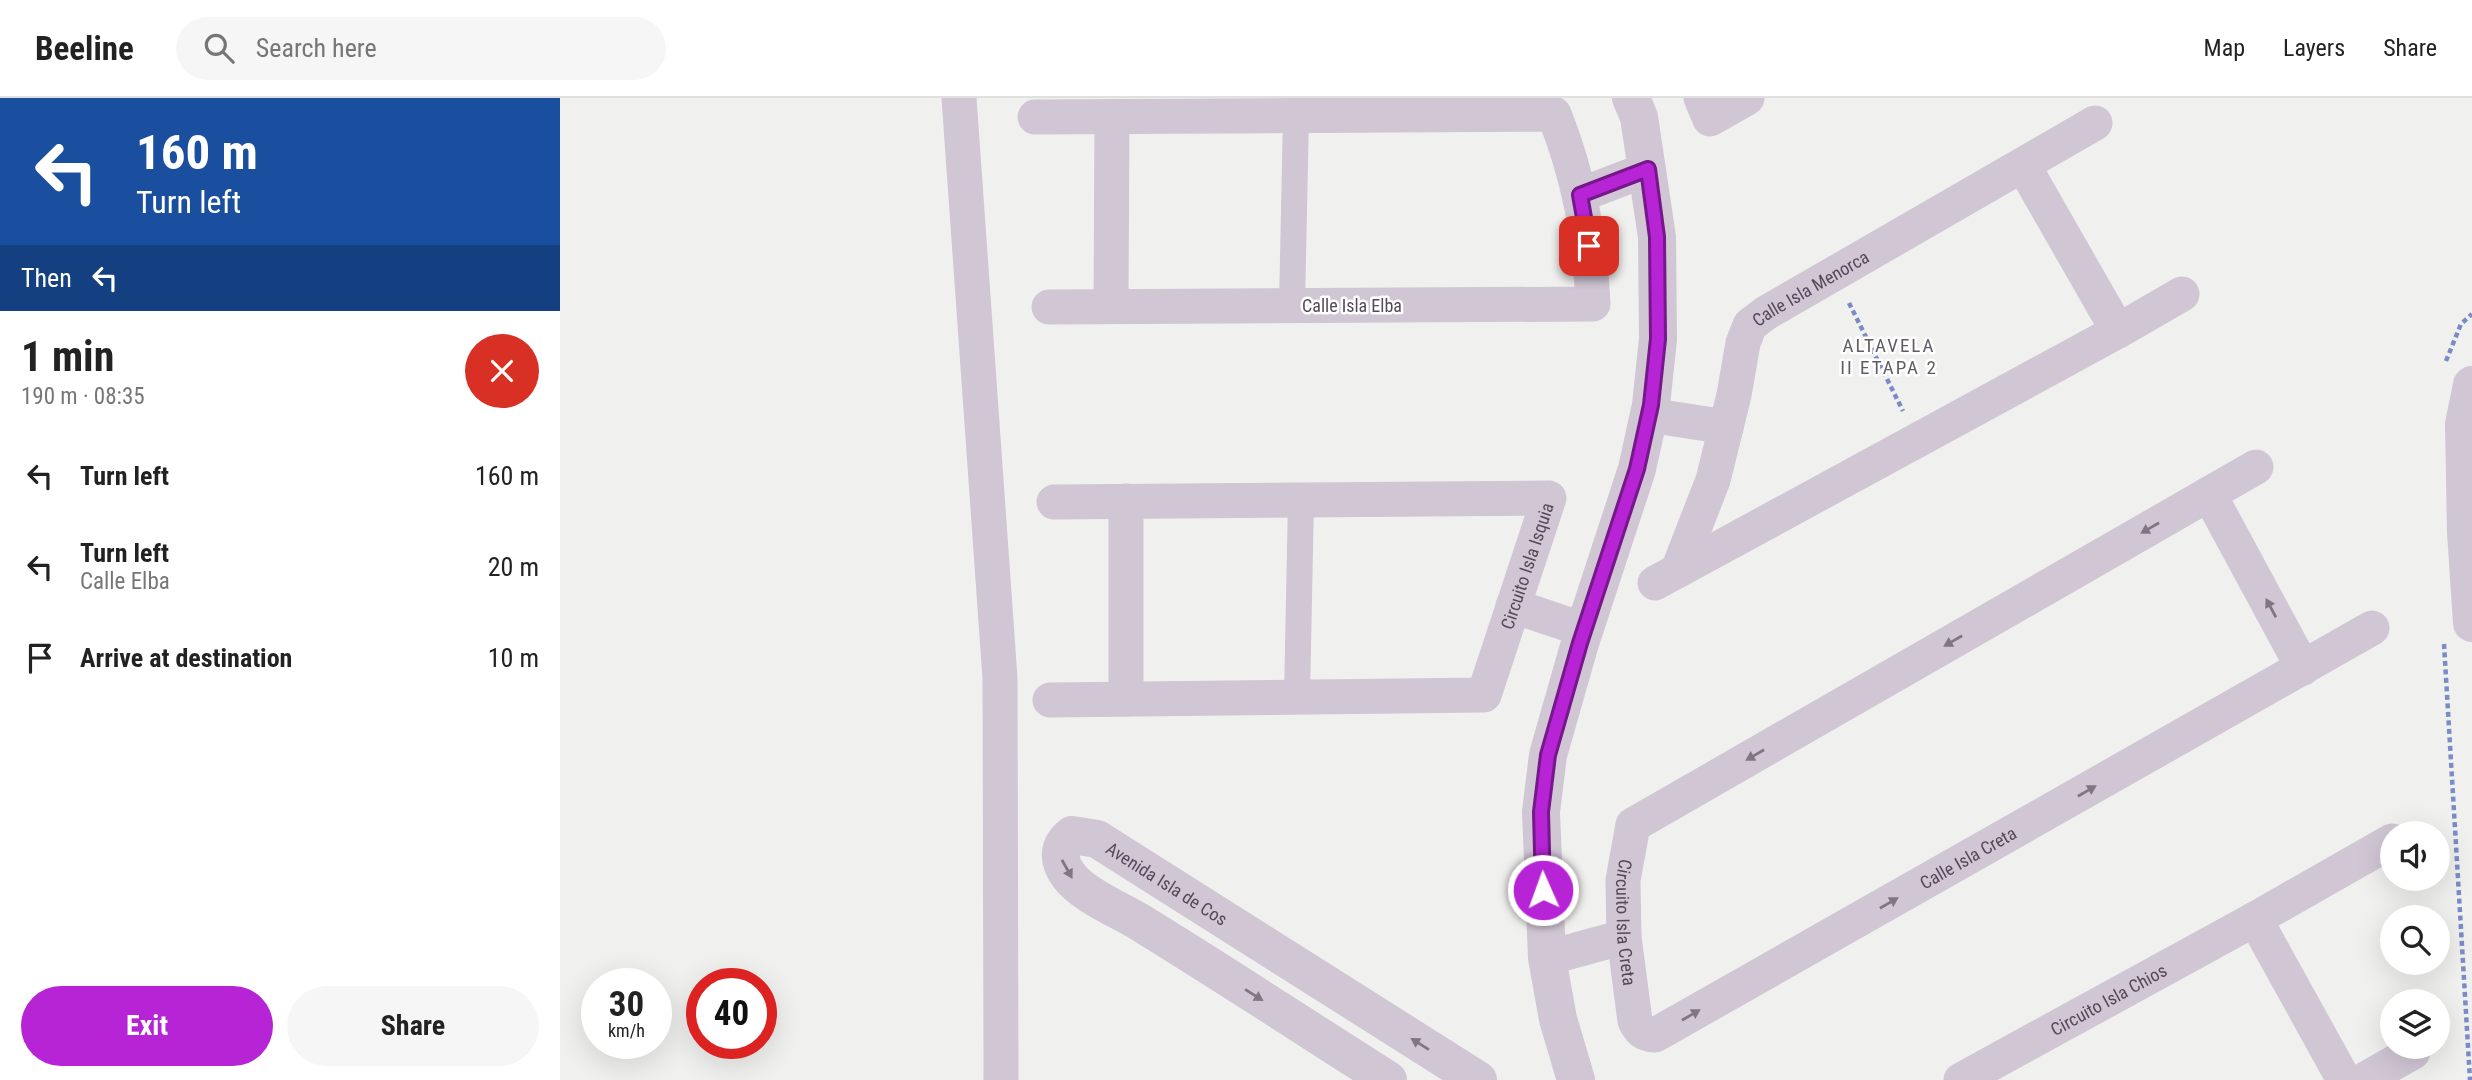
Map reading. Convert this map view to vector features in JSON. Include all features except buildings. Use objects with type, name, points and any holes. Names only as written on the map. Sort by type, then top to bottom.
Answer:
[{"type":"street","points":[[959,98],[987,678],[1001,1080]]},
{"type":"street","points":[[1576,1080],[1558,1019],[1547,958],[1541,812],[1548,755],[1637,469],[1649,415],[1658,339],[1657,237],[1639,117],[1631,98]]},
{"type":"street","points":[[1701,98],[1710,119],[1747,98]]},
{"type":"street","points":[[1035,117],[1554,114],[1570,155],[1580,195],[1648,169]]},
{"type":"street","points":[[1292,306],[1296,116]]},
{"type":"street","points":[[1111,306],[1112,117]]},
{"type":"street","name":"Calle Isla Menorca","points":[[2095,122],[1750,324],[1743,343],[1713,480],[1667,576],[2182,294]]},
{"type":"street","points":[[2023,165],[2118,331]]},
{"type":"street","name":"Calle Isla Elba","points":[[1049,307],[1593,304],[1586,219],[1580,195]]},
{"type":"street","points":[[2458,630],[2466,532],[2464,424],[2459,374]]},
{"type":"street","points":[[1649,415],[1726,428]]},
{"type":"street","points":[[2256,467],[2209,494],[2303,668]]},
{"type":"street","name":"Circuito Isla Creta","points":[[1635,1021],[1624,937],[1623,880],[1633,825],[2209,494]]},
{"type":"street","name":"Circuito Isla Isquia","points":[[1050,700],[1484,695],[1549,498],[1054,502]]},
{"type":"street","points":[[1297,697],[1301,500]]},
{"type":"street","points":[[1126,501],[1126,699]]},
{"type":"street","points":[[1513,606],[1585,630]]},
{"type":"street","name":"Calle Isla Creta","points":[[1635,1021],[1641,1031],[1655,1035],[2372,628]]},
{"type":"street","name":"Avenida Isla de Cos","points":[[1388,1080],[1078,886],[1069,876],[1060,856],[1064,842],[1072,835],[1097,839],[1478,1080]]},
{"type":"street","name":"Circuito Isla Chios","points":[[1961,1080],[2380,848]]},
{"type":"street","points":[[2255,919],[2344,1080]]},
{"type":"street","points":[[1547,958],[1624,937]]},
{"type":"street","points":[[2364,1080],[2401,1059]]},
{"type":"path","points":[[1834,273],[1918,440]]},
{"type":"path","points":[[2459,374],[2461,324],[2472,314]]},
{"type":"path","points":[[2458,630],[2470,1080]]},
{"type":"district","name":"ALTAVELA II ETAPA 2","points":[[1889,356]]},
{"type":"route","points":[[1543,890],[1541,812],[1548,755],[1580,643],[1618,535],[1637,469],[1651,405],[1658,339],[1657,237],[1648,169],[1580,195],[1589,246]]}]
